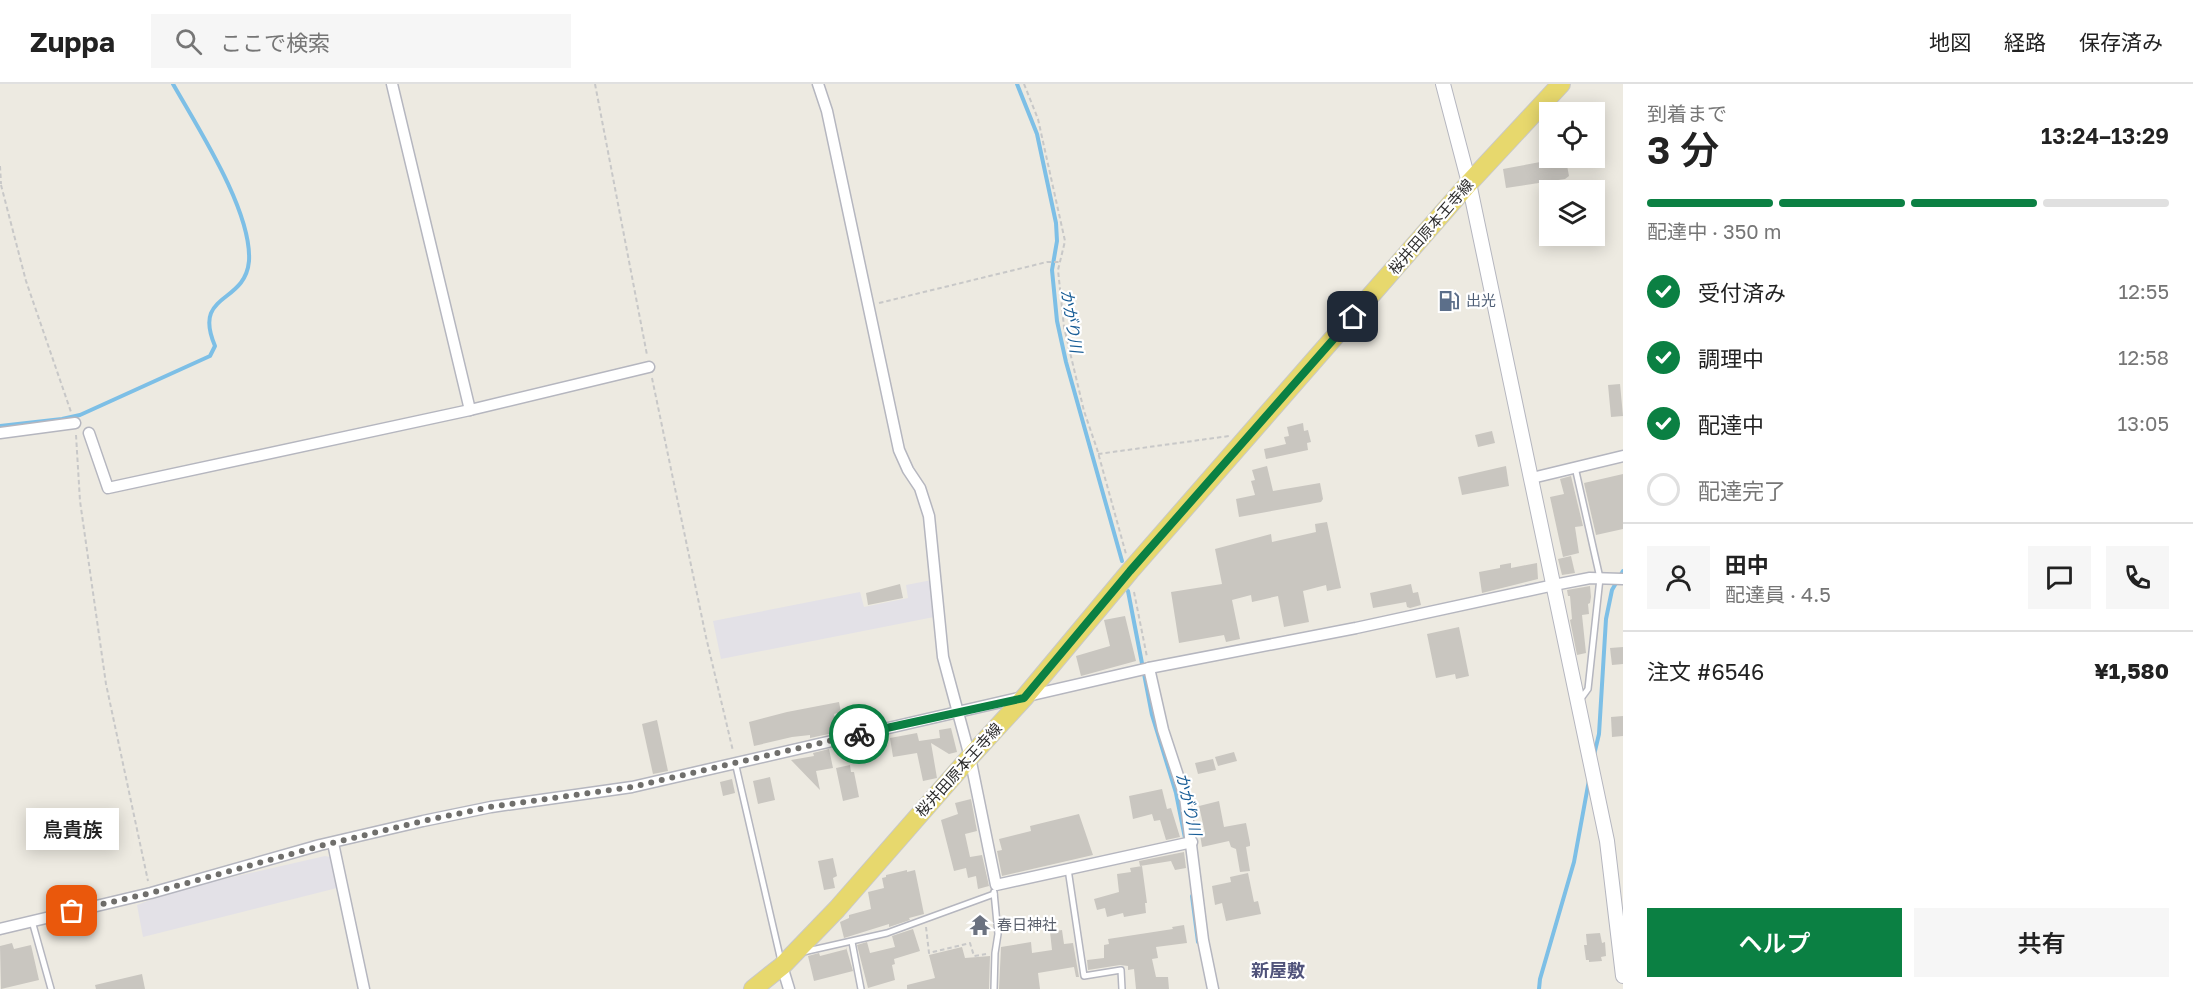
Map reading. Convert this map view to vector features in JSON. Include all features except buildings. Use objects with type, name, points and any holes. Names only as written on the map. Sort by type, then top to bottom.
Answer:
[{"type":"main road","name":"桜井田原本王寺線","points":[[753,989],[788,960],[837,909],[969,757],[1024,698],[1130,571],[1469,183],[1561,84]]},
{"type":"street","points":[[392,84],[470,410]]},
{"type":"street","points":[[818,84],[827,111],[899,450],[908,471],[921,488],[929,516],[943,657],[969,757],[995,889],[1068,869],[1192,842]]},
{"type":"street","points":[[1443,84],[1469,183],[1607,841],[1623,976]]},
{"type":"street","points":[[89,433],[108,488],[470,410],[650,367]]},
{"type":"street","points":[[0,433],[75,423]]},
{"type":"street","points":[[1532,478],[1623,456]]},
{"type":"street","points":[[0,929],[151,893],[333,843],[490,807],[632,787],[1149,668],[1356,628],[1590,578],[1623,579]]},
{"type":"street","points":[[1149,668],[1163,730],[1185,797],[1203,940],[1213,989]]},
{"type":"street","points":[[333,843],[364,989]]},
{"type":"street","points":[[788,960],[789,989]]},
{"type":"lane","points":[[1575,467],[1600,578],[1588,689],[1578,702]]},
{"type":"lane","points":[[735,762],[788,960],[925,920],[995,889],[998,934],[994,989]]},
{"type":"lane","points":[[1068,869],[1084,976],[1121,970],[1122,989]]},
{"type":"lane","points":[[32,921],[51,989]]},
{"type":"lane","points":[[852,942],[861,989]]},
{"type":"path","points":[[595,84],[650,367],[735,762]]},
{"type":"path","points":[[1024,84],[1038,118],[1065,241],[1058,270],[1064,327],[1084,411],[1128,558],[1149,668]]},
{"type":"path","points":[[0,166],[1,186],[26,281],[71,411]]},
{"type":"path","points":[[870,310],[876,304],[950,284],[1047,262],[1060,262]]},
{"type":"path","points":[[75,423],[80,501],[106,684],[151,893]]},
{"type":"path","points":[[1098,454],[1105,455],[1252,432]]},
{"type":"path","points":[[925,920],[929,953],[970,943],[974,956],[995,953]]},
{"type":"shaded area","points":[[932,580],[939,616],[721,659],[713,621],[860,592],[864,607],[908,598],[906,585]]},
{"type":"shaded area","points":[[325,856],[330,857],[337,888],[143,937],[137,905],[176,890]]},
{"type":"waterway","points":[[0,426],[80,415],[210,356],[215,346],[210,329],[210,316],[215,307],[239,285],[245,275],[249,261],[248,241],[242,218],[222,170],[173,84]]},
{"type":"waterway","name":"かがり川","points":[[1017,84],[1037,134],[1056,223],[1057,241],[1052,270],[1057,321],[1066,362],[1122,561]]},
{"type":"waterway","points":[[1594,755],[1599,734],[1606,619],[1612,590],[1623,571]]},
{"type":"waterway","name":"かがり川","points":[[1128,591],[1152,715],[1176,793],[1185,838]]},
{"type":"waterway","points":[[1539,989],[1574,862],[1589,780]]},
{"type":"waterway","name":"かがり川","points":[[1192,896],[1198,942]]},
{"type":"way so far","points":[[72,911],[151,893],[320,846],[423,821],[490,807],[632,787],[859,734]]},
{"type":"place","name":"出光","points":[[1449,301]]},
{"type":"place","name":"鳥貴族","points":[[72,911]]},
{"type":"place","name":"春日神社","points":[[980,925]]},
{"type":"district","name":"新屋敷","points":[[1278,971]]},
{"type":"route","points":[[859,734],[1024,698],[1130,571],[1353,317]]}]
